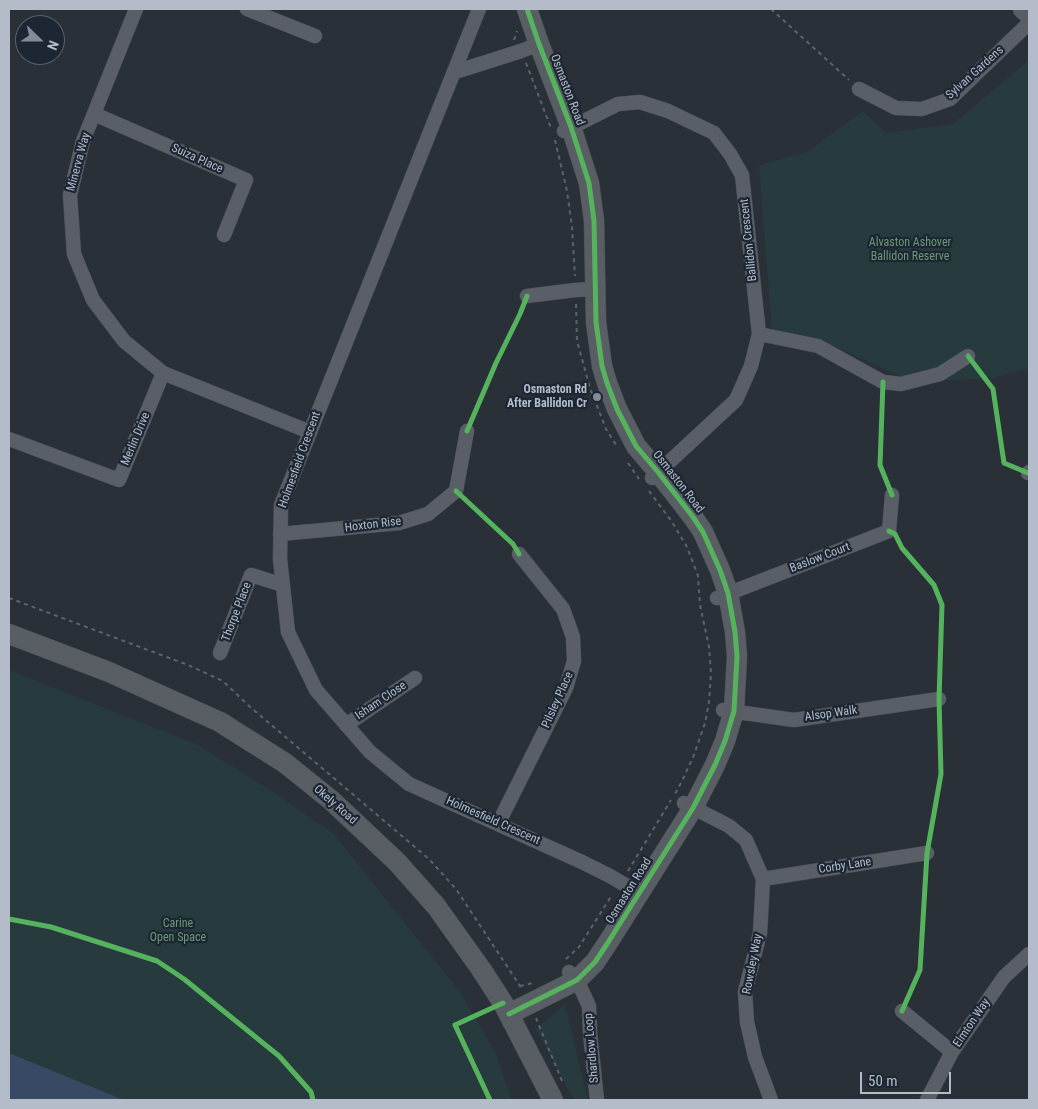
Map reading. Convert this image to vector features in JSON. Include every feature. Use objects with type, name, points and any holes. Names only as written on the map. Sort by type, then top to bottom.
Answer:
[{"type":"street","name":"Minerva Way","points":[[136,9],[83,141],[70,195],[74,254],[93,300],[124,341],[164,372],[310,432]]},
{"type":"street","points":[[247,9],[315,36]]},
{"type":"street","name":"Holmesfield Crescent","points":[[479,9],[281,505],[280,559],[288,632],[316,690],[370,752],[409,784],[603,872],[627,887]]},
{"type":"street","name":"Osmaston Road","points":[[506,1008],[569,972],[582,961],[594,945],[627,887],[689,805],[720,723],[728,710],[723,596],[708,569],[691,531],[649,480],[616,428],[601,395],[591,359],[583,289],[583,202],[567,129],[525,45],[516,9]]},
{"type":"street","name":"Osmaston Road","points":[[525,45],[527,9]]},
{"type":"street","points":[[1023,9],[1029,14]]},
{"type":"street","name":"Sylvan Gardens","points":[[859,89],[896,108],[922,109],[950,99],[1029,23]]},
{"type":"street","points":[[455,72],[521,51],[525,45]]},
{"type":"street","name":"Ballidon Crescent","points":[[567,129],[618,104],[640,102],[668,111],[714,133],[730,154],[742,175],[759,334],[751,366],[736,400],[649,480]]},
{"type":"street","name":"Suiza Place","points":[[94,114],[246,180],[224,235]]},
{"type":"street","points":[[526,296],[583,289]]},
{"type":"street","points":[[759,334],[818,346],[883,382],[901,384],[940,374],[968,356]]},
{"type":"street","name":"Merlin Drive","points":[[9,439],[119,480],[164,372]]},
{"type":"street","name":"Hoxton Rise","points":[[280,534],[399,523],[428,514],[456,491],[467,431]]},
{"type":"street","name":"Baslow Court","points":[[723,596],[888,531],[892,495]]},
{"type":"street","name":"Pilsley Place","points":[[498,824],[566,688],[574,661],[573,637],[563,609],[519,554]]},
{"type":"street","name":"Thorpe Place","points":[[220,653],[252,574],[283,585]]},
{"type":"street","name":"Okely Road","points":[[9,634],[109,672],[220,722],[285,763],[331,800],[397,862],[436,906],[506,1008],[553,1100]]},
{"type":"street","name":"Isham Close","points":[[346,725],[415,678]]},
{"type":"street","name":"Alsop Walk","points":[[728,710],[794,720],[939,699]]},
{"type":"street","name":"Rowsley Way","points":[[689,805],[729,826],[746,840],[763,879],[760,933],[745,992],[747,1022],[755,1057],[770,1100]]},
{"type":"street","name":"Corby Lane","points":[[763,879],[927,853]]},
{"type":"street","name":"Elmton Way","points":[[927,1100],[952,1052],[1004,977],[1029,954]]},
{"type":"street","name":"Shardlow Loop","points":[[569,972],[589,1006],[597,1100]]},
{"type":"street","points":[[902,1011],[952,1052]]},
{"type":"path","points":[[772,9],[859,89]]},
{"type":"path","points":[[525,45],[553,134],[567,191],[583,289],[577,341],[590,388],[606,429],[618,449]]},
{"type":"path","points":[[569,972],[579,947],[627,887],[682,781],[694,755],[709,702],[711,673],[709,647],[700,605],[698,576],[687,547],[649,480],[628,462]]},
{"type":"path","points":[[520,986],[533,983]]},
{"type":"green space","name":"Alvaston Ashover Ballidon Reserve","points":[[1029,60],[1029,368],[993,378],[912,382],[838,348],[772,329],[759,165],[807,152],[863,111],[886,133],[953,124]]},
{"type":"green space","name":"Carine Open Space","points":[[9,670],[198,745],[272,791],[334,834],[460,992],[496,1053],[511,1100],[9,1100]]},
{"type":"green space","points":[[565,1004],[588,1100],[574,1100],[536,1029]]},
{"type":"water","points":[[9,1053],[119,1098],[126,1100],[9,1100]]},
{"type":"cycle path","points":[[509,1014],[577,980],[595,962],[607,944],[693,808],[715,765],[734,711],[737,656],[728,593],[703,532],[636,446],[617,409],[607,383],[602,366],[596,322],[594,221],[589,183],[571,127],[527,9]]},
{"type":"cycle path","points":[[467,431],[527,296]]},
{"type":"cycle path","points":[[968,356],[993,389],[1004,463],[1028,473]]},
{"type":"cycle path","points":[[883,382],[880,465],[892,495]]},
{"type":"cycle path","points":[[456,491],[513,544],[519,554]]},
{"type":"cycle path","points":[[889,531],[895,534],[902,548],[934,585],[942,605],[939,699],[941,774],[927,853],[920,970],[902,1011]]},
{"type":"cycle path","points":[[9,919],[51,927],[157,961],[184,979],[279,1056],[311,1092],[313,1100]]},
{"type":"cycle path","points":[[490,1100],[455,1025],[503,1003]]},
{"type":"place","name":"Osmaston Rd After Ballidon Cr","points":[[597,397]]}]
